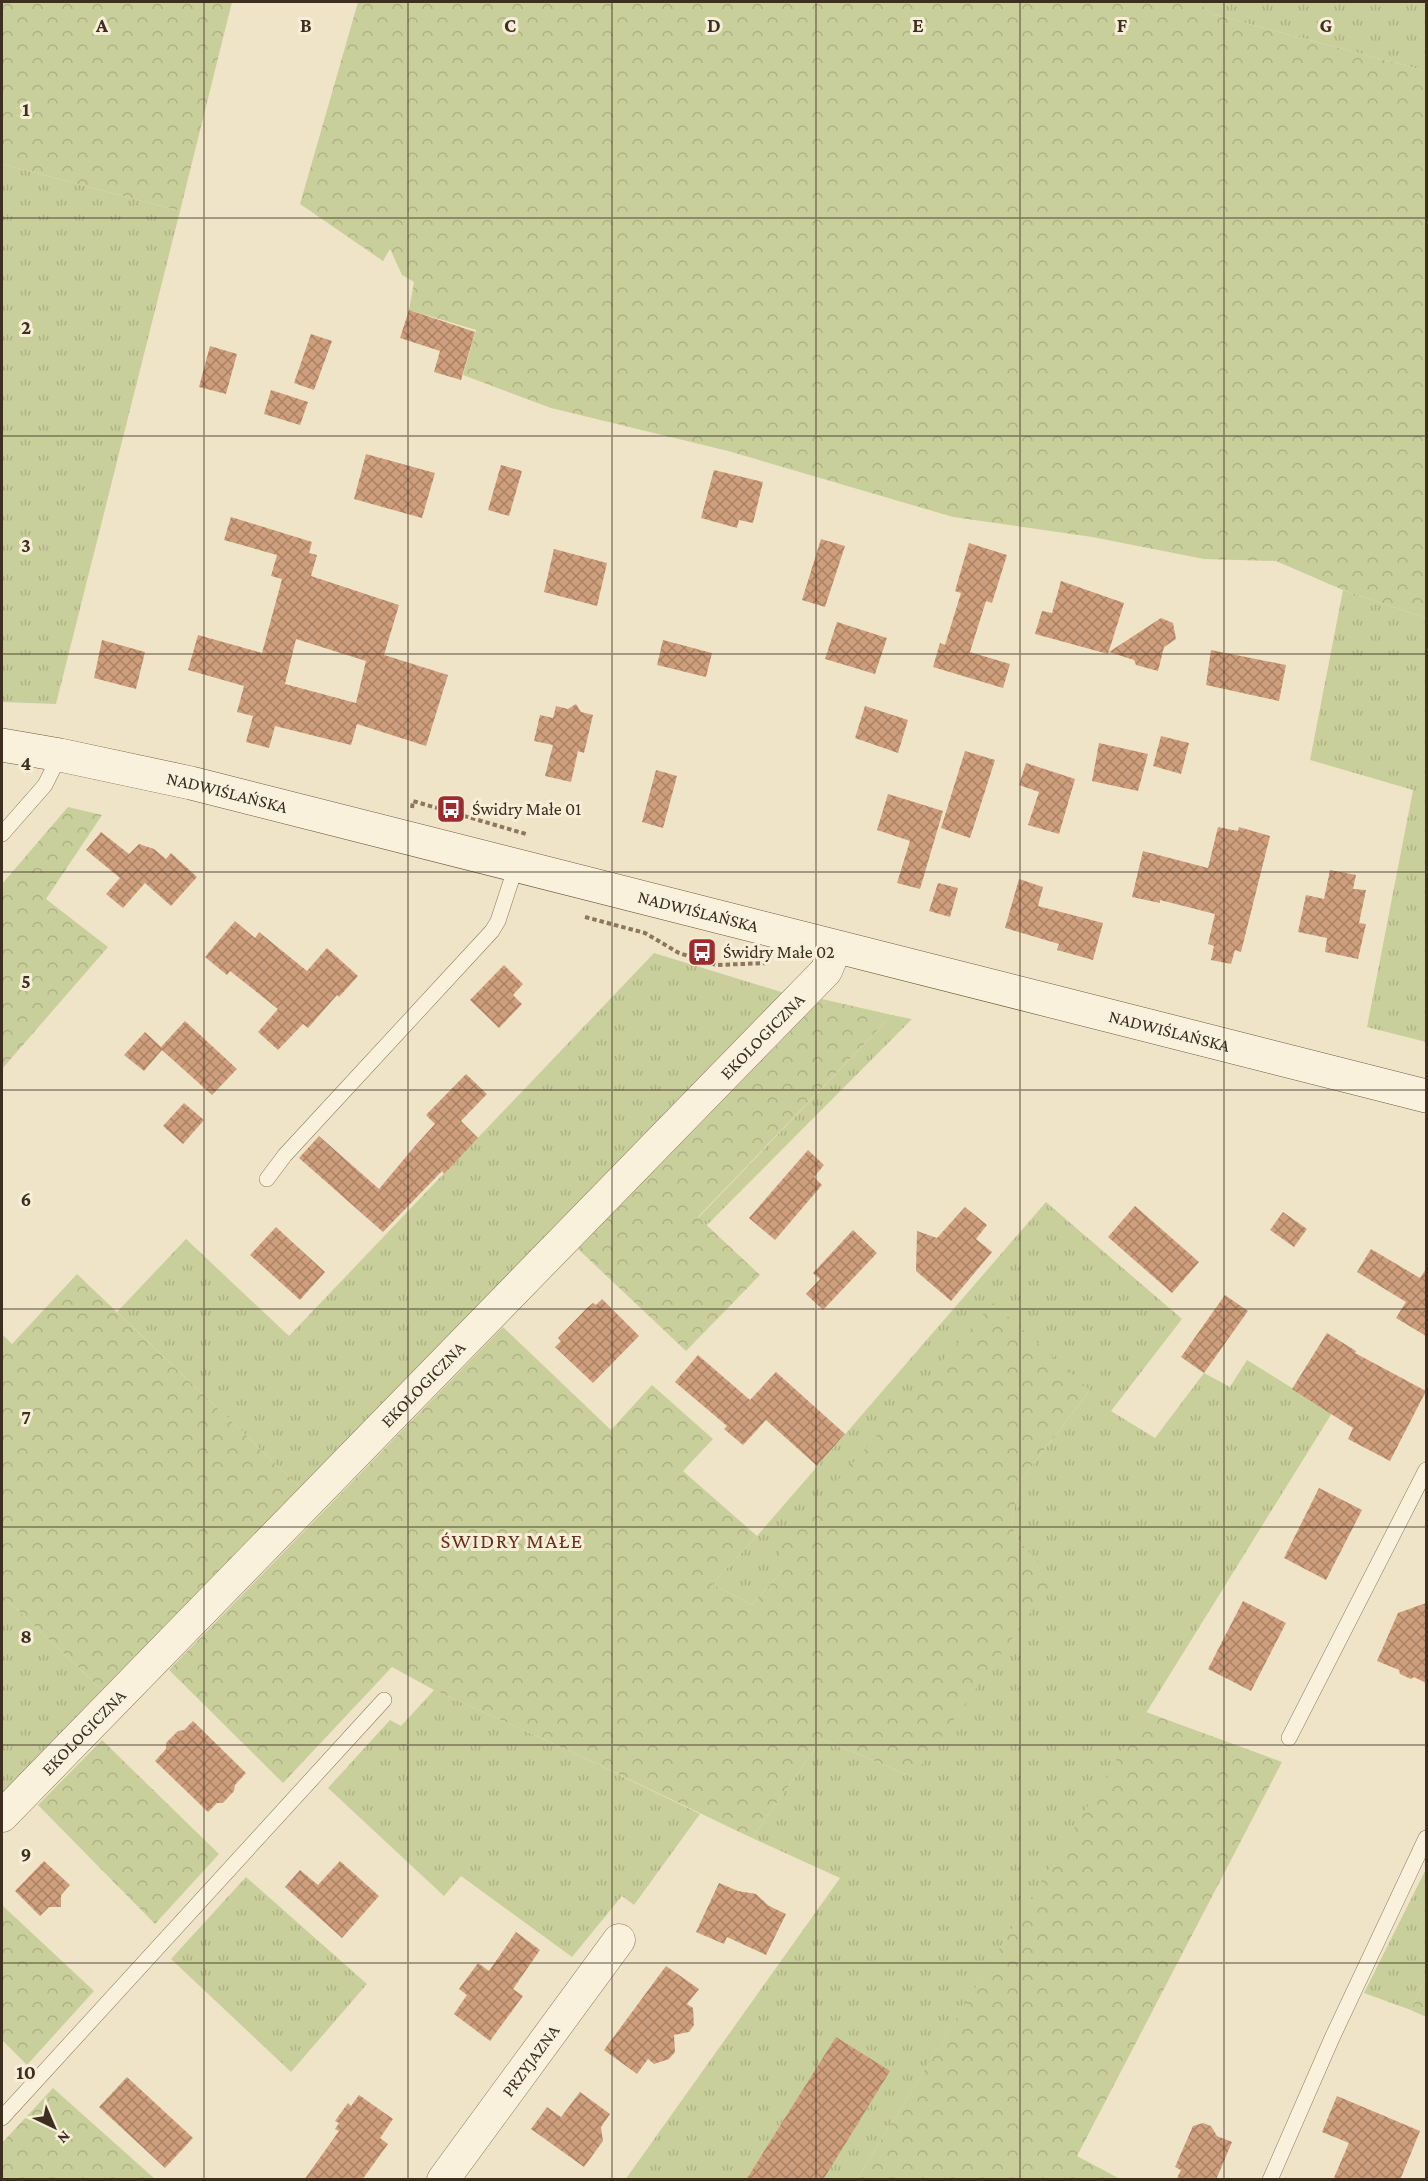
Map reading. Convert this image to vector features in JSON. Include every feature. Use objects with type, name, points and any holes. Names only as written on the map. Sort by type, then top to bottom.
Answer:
[{"type":"main road","name":"NADWIŚLAŃSKA","points":[[2,745],[191,783],[1426,1096]]},
{"type":"street","name":"EKOLOGICZNA","points":[[2,1816],[826,971],[836,947]]},
{"type":"street","name":"PRZYJAZNA","points":[[442,2180],[619,1940]]},
{"type":"lane","points":[[2,834],[45,785],[60,755]]},
{"type":"lane","points":[[267,1179],[285,1155],[492,931],[498,921],[516,866]]},
{"type":"lane","points":[[1289,1738],[1426,1470]]},
{"type":"lane","points":[[2,2118],[384,1700]]},
{"type":"lane","points":[[1270,2180],[1332,2038],[1426,1838]]},
{"type":"green space","points":[[2,2],[232,2],[180,211],[2,164]]},
{"type":"green space","points":[[358,2],[1199,2],[1212,14],[1426,71],[1426,618],[1343,590],[1276,561],[1204,559],[1092,537],[953,517],[728,451],[551,408],[463,375],[476,330],[409,310],[414,282],[402,275],[390,249],[383,261],[300,204]]},
{"type":"green space","points":[[1199,2],[1426,2],[1426,71],[1212,14]]},
{"type":"green space","points":[[2,164],[180,211],[56,704],[2,702]]},
{"type":"green space","points":[[1343,590],[1426,618],[1426,1042],[1367,1027],[1413,790],[1310,760]]},
{"type":"green space","points":[[68,807],[102,815],[46,899],[108,947],[2,1069],[2,884]]},
{"type":"green space","points":[[654,953],[791,995],[304,1491],[117,1312],[186,1239],[289,1336]]},
{"type":"green space","points":[[822,999],[892,1015],[698,1217],[760,1275],[686,1351],[578,1249]]},
{"type":"green space","points":[[892,1015],[912,1019],[707,1225],[698,1218]]},
{"type":"green space","points":[[1046,1202],[1182,1319],[1111,1411],[1155,1438],[1204,1373],[1230,1387],[1247,1360],[1332,1413],[857,2179],[625,2180],[840,1878],[752,1838],[822,1739],[913,1777],[1020,1543],[1011,1524],[1019,1483],[1090,1390],[782,1571],[752,1605],[712,1584],[757,1536]]},
{"type":"green space","points":[[77,1274],[304,1491],[105,1693],[2,1595],[2,1334],[12,1344]]},
{"type":"green space","points":[[993,1303],[1090,1390],[1019,1483],[1011,1524],[1020,1543],[1055,1578],[913,1777],[822,1739],[752,1838],[570,1751],[434,1690],[392,1667],[283,1783],[169,1670],[503,1327],[611,1430],[652,1385],[713,1439],[683,1471],[757,1536],[712,1584],[752,1605],[782,1571],[779,1547]]},
{"type":"green space","points":[[2,1595],[105,1693],[2,1798]]},
{"type":"green space","points":[[434,1690],[570,1751],[700,1814],[634,1905],[622,1896],[572,1957],[461,1876],[444,1896],[328,1788],[390,1720],[401,1726]]},
{"type":"green space","points":[[1146,1712],[1282,1762],[1077,2156],[1120,2179],[857,2179]]},
{"type":"green space","points":[[102,1740],[219,1854],[155,1924],[38,1805]]},
{"type":"green space","points":[[1426,1869],[1426,1977],[1411,2010],[1364,1993]]},
{"type":"green space","points":[[246,1877],[367,1984],[291,2072],[171,1959]]},
{"type":"green space","points":[[2,1905],[94,1991],[27,2065],[2,2040]]},
{"type":"green space","points":[[1426,1977],[1426,2017],[1411,2010]]},
{"type":"green space","points":[[53,2088],[155,2179],[2,2179],[2,2143]]},
{"type":"building","points":[[409,310],[475,332],[461,380],[434,372],[440,351],[400,338]]},
{"type":"building","points":[[311,334],[332,341],[314,390],[294,383]]},
{"type":"building","points":[[210,346],[237,354],[226,394],[199,387]]},
{"type":"building","points":[[271,390],[308,402],[300,425],[264,414]]},
{"type":"building","points":[[366,454],[435,473],[422,518],[354,499]]},
{"type":"building","points":[[501,465],[522,471],[509,516],[488,510]]},
{"type":"building","points":[[714,470],[763,482],[753,523],[739,520],[737,528],[701,518]]},
{"type":"building","points":[[231,517],[312,542],[309,553],[317,555],[311,576],[399,605],[384,655],[448,675],[426,746],[357,724],[351,745],[275,726],[269,748],[246,742],[253,716],[237,712],[244,686],[188,670],[198,635],[262,653],[282,579],[271,576],[277,555],[224,540]],"holes":[[[296,639],[366,661],[356,703],[285,684]]]},
{"type":"building","points":[[821,539],[845,546],[825,607],[802,600]]},
{"type":"building","points":[[969,543],[1007,555],[992,603],[986,601],[970,652],[1010,664],[1003,688],[933,667],[940,643],[945,645],[961,593],[955,591]]},
{"type":"building","points":[[554,549],[607,563],[597,606],[544,592]]},
{"type":"building","points":[[1061,581],[1124,603],[1108,654],[1035,634],[1042,611],[1052,613]]},
{"type":"building","points":[[1161,618],[1173,623],[1176,639],[1164,647],[1158,671],[1136,665],[1134,660],[1109,652]]},
{"type":"building","points":[[837,622],[887,638],[875,674],[825,659]]},
{"type":"building","points":[[102,640],[145,652],[136,689],[94,678]]},
{"type":"building","points":[[663,640],[712,653],[706,677],[657,665]]},
{"type":"building","points":[[1211,650],[1286,665],[1279,701],[1206,685]]},
{"type":"building","points":[[576,704],[581,712],[593,715],[584,753],[578,751],[571,782],[545,776],[553,745],[534,741],[540,715],[553,718],[556,706],[568,709]]},
{"type":"building","points":[[865,706],[908,720],[898,753],[855,738]]},
{"type":"building","points":[[1161,736],[1189,743],[1181,774],[1153,766]]},
{"type":"building","points":[[1099,743],[1148,754],[1138,791],[1092,781]]},
{"type":"building","points":[[965,751],[995,760],[970,838],[941,828]]},
{"type":"building","points":[[1026,763],[1075,779],[1059,834],[1028,825],[1039,792],[1019,785]]},
{"type":"building","points":[[656,770],[677,776],[663,828],[642,822]]},
{"type":"building","points":[[888,794],[943,811],[920,889],[897,883],[910,841],[877,830]]},
{"type":"building","points":[[1218,827],[1238,831],[1239,827],[1270,836],[1241,952],[1235,950],[1231,964],[1211,960],[1214,946],[1208,944],[1215,914],[1160,900],[1160,903],[1132,897],[1143,851],[1208,868]]},
{"type":"building","points":[[101,832],[129,854],[139,844],[154,849],[166,859],[171,853],[197,877],[171,906],[145,883],[123,908],[106,894],[120,878],[86,850]]},
{"type":"building","points":[[1330,870],[1356,875],[1353,889],[1366,890],[1359,923],[1366,924],[1358,959],[1325,952],[1327,938],[1298,932],[1306,895],[1324,899]]},
{"type":"building","points":[[1019,879],[1043,887],[1038,906],[1103,923],[1093,960],[1057,950],[1059,944],[1005,928]]},
{"type":"building","points":[[938,883],[958,888],[950,917],[929,911]]},
{"type":"building","points":[[235,921],[255,938],[259,932],[307,971],[327,948],[358,976],[339,997],[337,995],[308,1028],[303,1024],[278,1050],[258,1032],[278,1009],[230,971],[227,975],[205,957]]},
{"type":"building","points":[[504,965],[523,984],[513,995],[522,1004],[499,1028],[470,1000]]},
{"type":"building","points":[[185,1021],[237,1069],[212,1095],[162,1050],[144,1071],[124,1055],[145,1032],[161,1047]]},
{"type":"building","points":[[466,1074],[487,1094],[461,1121],[478,1138],[444,1174],[442,1171],[383,1232],[299,1158],[319,1136],[379,1189],[435,1124],[426,1115]]},
{"type":"building","points":[[184,1103],[204,1120],[183,1144],[163,1126]]},
{"type":"building","points":[[808,1150],[824,1165],[814,1177],[822,1185],[775,1240],[749,1218]]},
{"type":"building","points":[[1135,1206],[1199,1262],[1172,1293],[1108,1237]]},
{"type":"building","points":[[965,1207],[987,1225],[976,1239],[992,1252],[951,1301],[916,1271],[917,1231],[937,1238]]},
{"type":"building","points":[[1283,1212],[1307,1229],[1294,1247],[1270,1230]]},
{"type":"building","points":[[276,1227],[325,1272],[300,1300],[250,1255]]},
{"type":"building","points":[[853,1230],[877,1253],[823,1310],[806,1294],[820,1279],[813,1273]]},
{"type":"building","points":[[1371,1249],[1420,1278],[1426,1269],[1426,1336],[1396,1318],[1406,1302],[1357,1272]]},
{"type":"building","points":[[1225,1295],[1248,1311],[1204,1373],[1181,1357]]},
{"type":"building","points":[[602,1299],[639,1336],[593,1383],[555,1347],[561,1341],[558,1338],[587,1308],[593,1303],[596,1305]]},
{"type":"building","points":[[1327,1333],[1356,1351],[1355,1353],[1426,1391],[1390,1461],[1348,1439],[1353,1428],[1292,1389]]},
{"type":"building","points":[[698,1355],[750,1400],[776,1372],[845,1434],[817,1466],[766,1420],[743,1445],[724,1429],[727,1426],[675,1382]]},
{"type":"building","points":[[1319,1488],[1362,1510],[1326,1580],[1284,1558]]},
{"type":"building","points":[[1243,1601],[1286,1623],[1251,1691],[1208,1669]]},
{"type":"building","points":[[1426,1603],[1426,1683],[1414,1677],[1411,1679],[1400,1674],[1399,1670],[1377,1661],[1398,1613]]},
{"type":"building","points":[[193,1721],[246,1773],[223,1803],[217,1803],[208,1812],[155,1761],[166,1749],[166,1743]]},
{"type":"building","points":[[44,1861],[70,1885],[61,1895],[61,1907],[49,1907],[40,1916],[15,1891]]},
{"type":"building","points":[[340,1861],[379,1896],[342,1938],[285,1887],[300,1870],[318,1885]]},
{"type":"building","points":[[719,1883],[738,1891],[756,1894],[769,1906],[786,1914],[766,1955],[727,1937],[724,1944],[696,1932]]},
{"type":"building","points":[[516,1932],[540,1950],[513,1989],[523,1996],[490,2041],[454,2014],[467,1995],[459,1989],[478,1963],[489,1971]]},
{"type":"building","points":[[666,1966],[699,1989],[687,2004],[693,2008],[694,2025],[689,2032],[674,2035],[675,2052],[669,2059],[654,2064],[648,2059],[637,2074],[604,2050]]},
{"type":"building","points":[[836,2037],[890,2071],[823,2180],[746,2180]]},
{"type":"building","points":[[127,2077],[193,2138],[165,2168],[99,2107]]},
{"type":"building","points":[[580,2092],[610,2114],[601,2127],[603,2141],[584,2167],[531,2129],[547,2107],[561,2117]]},
{"type":"building","points":[[359,2095],[393,2119],[380,2138],[388,2144],[362,2180],[304,2180],[339,2131],[335,2129],[339,2123],[335,2121],[348,2103],[351,2106]]},
{"type":"building","points":[[1337,2096],[1420,2131],[1400,2180],[1333,2180],[1349,2143],[1322,2132]]},
{"type":"building","points":[[1203,2123],[1211,2126],[1217,2136],[1232,2142],[1216,2180],[1176,2180],[1181,2170],[1175,2167],[1193,2126]]},
{"type":"place","name":"Świdry Małe 01","points":[[451,809]]},
{"type":"place","name":"Świdry Małe 02","points":[[702,952]]},
{"type":"district","name":"ŚWIDRY MAŁE","points":[[512,1541]]}]
